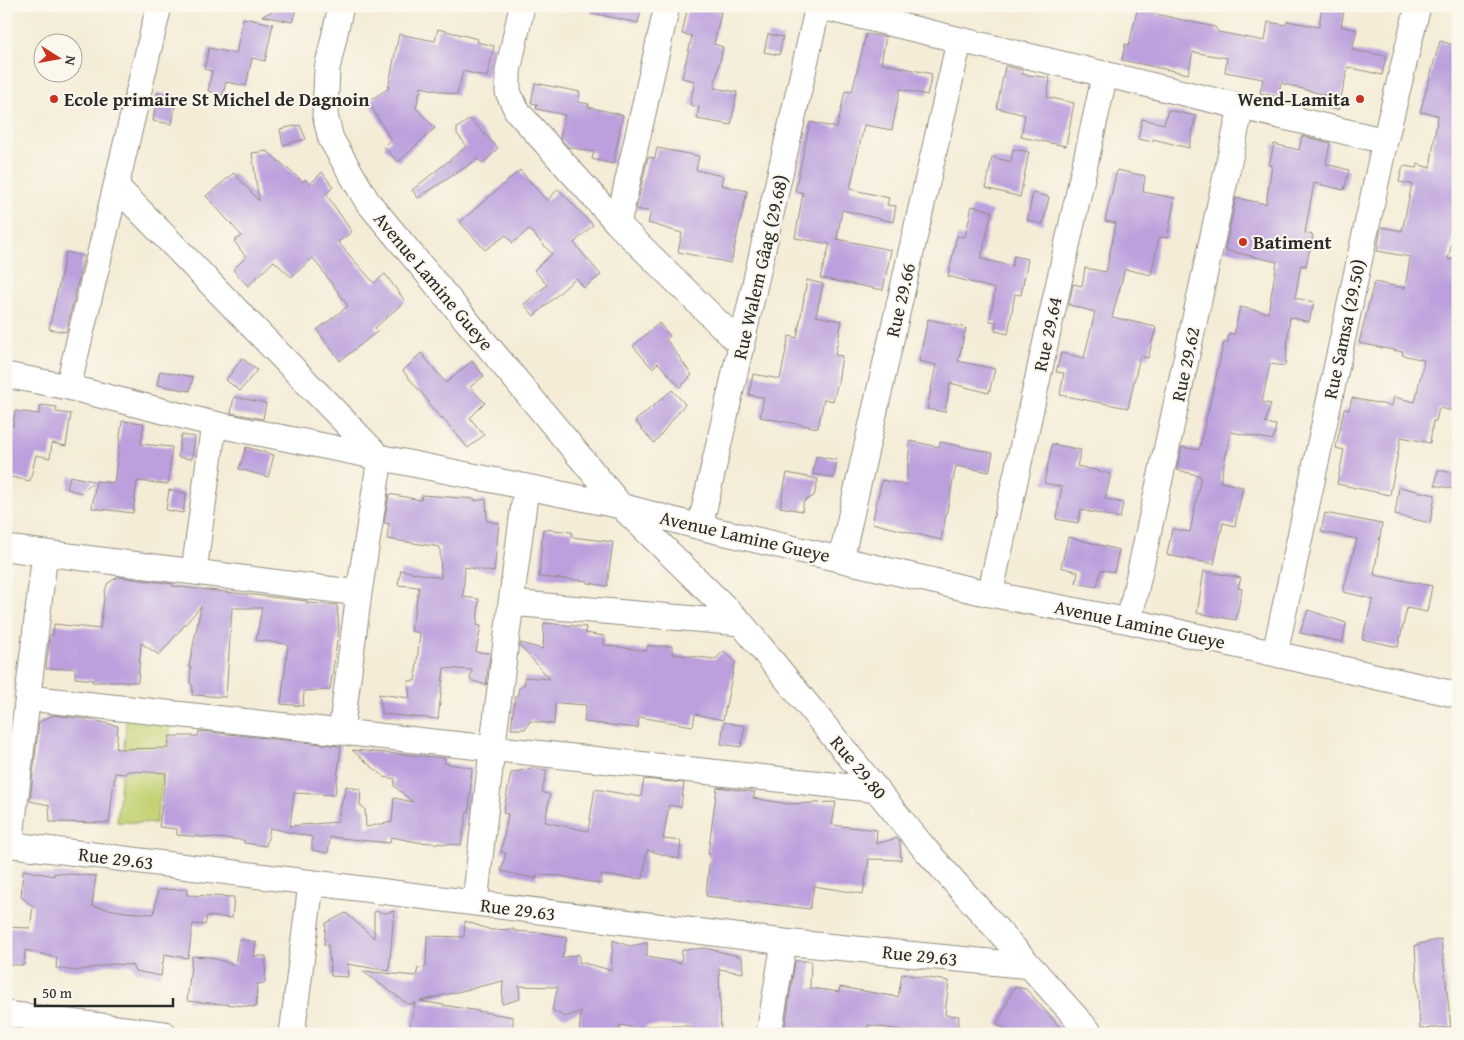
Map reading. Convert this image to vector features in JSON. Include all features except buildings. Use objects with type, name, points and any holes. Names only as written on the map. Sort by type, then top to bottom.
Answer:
[{"type":"street","points":[[68,387],[159,6]]},
{"type":"street","name":"Avenue Lamine Gueye","points":[[340,6],[327,69],[326,115],[331,139],[341,159],[367,201],[621,506],[700,527],[990,594],[1129,621],[1457,690]]},
{"type":"street","points":[[522,6],[508,71],[508,92],[517,111],[618,224],[742,346]]},
{"type":"street","points":[[618,224],[666,6]]},
{"type":"street","points":[[818,6],[959,42],[1105,74],[1384,141]]},
{"type":"street","name":"Rue Walem Gâag (29.68)","points":[[700,527],[818,6]]},
{"type":"street","name":"Rue Samsa (29.50)","points":[[1275,653],[1384,141],[1418,6]]},
{"type":"street","name":"Rue 29.66","points":[[841,559],[959,42]]},
{"type":"street","name":"Rue 29.64","points":[[990,594],[1105,74]]},
{"type":"street","name":"Rue 29.62","points":[[1129,621],[1241,107]]},
{"type":"street","points":[[116,186],[380,458]]},
{"type":"street","points":[[6,375],[68,387],[214,424],[621,506]]},
{"type":"street","points":[[194,571],[214,424]]},
{"type":"street","points":[[341,732],[359,593],[380,458]]},
{"type":"street","points":[[474,903],[526,488]]},
{"type":"street","name":"Rue 29.80","points":[[621,506],[741,623],[924,848],[1091,1034]]},
{"type":"street","points":[[6,548],[359,593]]},
{"type":"street","points":[[8,844],[45,553]]},
{"type":"street","points":[[511,603],[741,623]]},
{"type":"street","points":[[28,698],[492,750],[878,790]]},
{"type":"street","name":"Rue 29.63","points":[[8,844],[311,884],[784,942],[1030,966]]},
{"type":"street","points":[[292,1034],[311,884]]},
{"type":"street","points":[[769,1034],[784,942]]},
{"type":"street","points":[[6,1014],[152,1033]]},
{"type":"green space","points":[[127,714],[172,719],[156,823],[117,822]]},
{"type":"place","name":"Ecole primaire St Michel de Dagnoin","points":[[54,99]]},
{"type":"place","name":"Wend-Lamita","points":[[1360,99]]},
{"type":"place","name":"Batiment","points":[[1243,242]]}]
